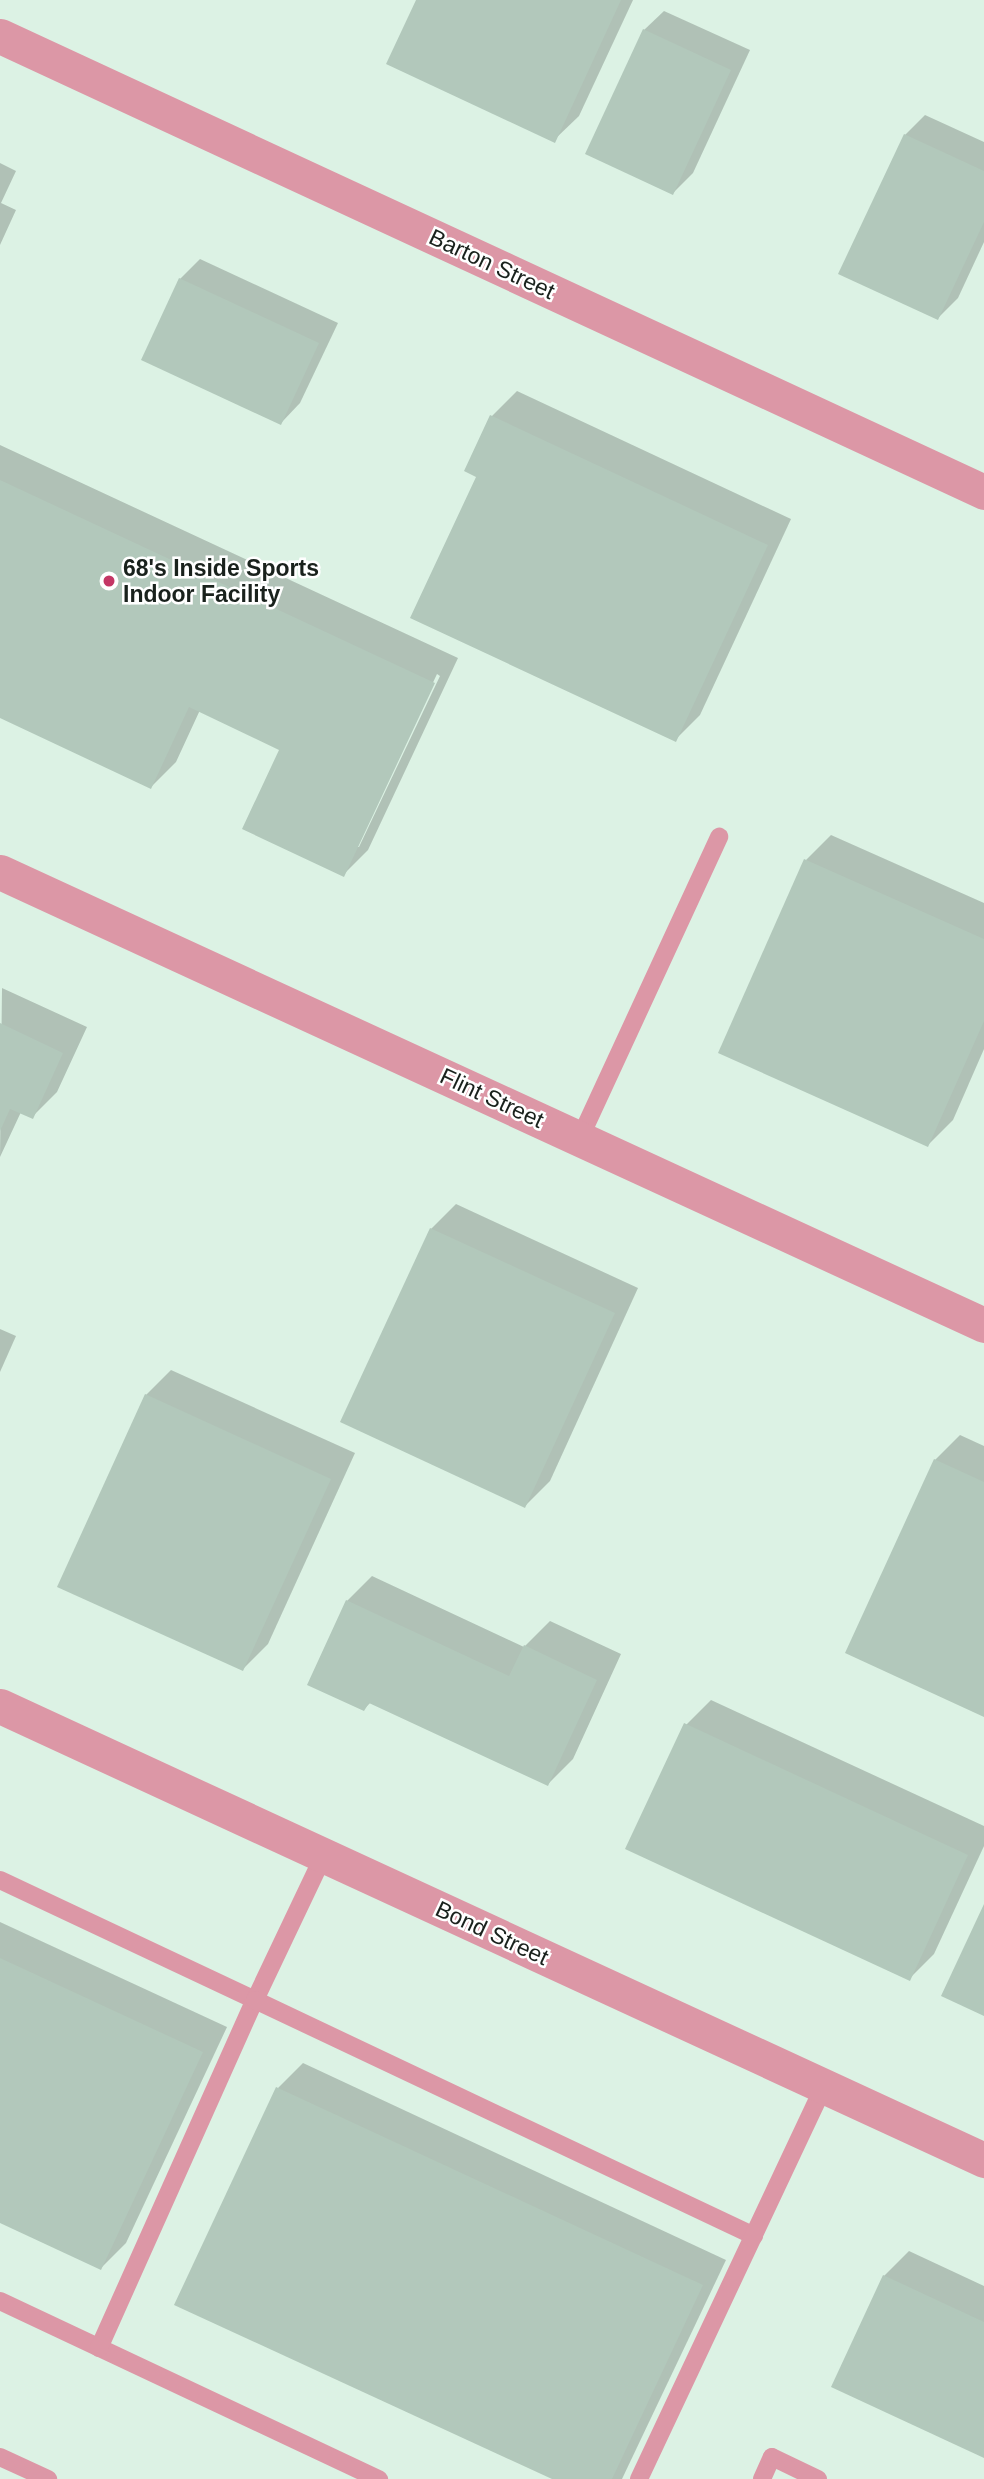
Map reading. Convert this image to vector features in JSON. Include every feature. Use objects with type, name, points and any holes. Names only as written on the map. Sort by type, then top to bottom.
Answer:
[{"type":"street","name":"Barton Street","points":[[0,36],[984,492]]},
{"type":"street","name":"Flint Street","points":[[0,872],[984,1325]]},
{"type":"street","name":"Bond Street","points":[[0,1706],[984,2160]]},
{"type":"lane","points":[[580,1138],[719,837]]},
{"type":"lane","points":[[99,2348],[255,2000],[324,1856]]},
{"type":"lane","points":[[0,1880],[754,2236]]},
{"type":"lane","points":[[639,2479],[824,2086]]},
{"type":"lane","points":[[0,2301],[379,2479]]},
{"type":"lane","points":[[0,2457],[48,2479]]},
{"type":"lane","points":[[762,2479],[772,2457],[818,2479]]},
{"type":"building","points":[[416,0],[621,0],[555,143],[386,64]]},
{"type":"building","points":[[643,29],[731,70],[673,195],[585,154]]},
{"type":"building","points":[[904,134],[984,171],[984,222],[938,320],[838,274]]},
{"type":"building","points":[[179,278],[319,343],[281,425],[141,360]]},
{"type":"building","points":[[490,415],[768,545],[676,742],[410,618],[476,477],[464,471]]},
{"type":"building","name":"68's Inside Sports Indoor Facility","points":[[0,480],[435,683],[344,877],[242,829],[279,750],[189,707],[151,789],[0,718]]},
{"type":"building","points":[[804,859],[984,939],[984,1021],[928,1147],[718,1053]]},
{"type":"building","points":[[0,1023],[63,1053],[33,1119],[10,1109],[0,1131]]},
{"type":"building","points":[[430,1228],[615,1313],[525,1508],[340,1422]]},
{"type":"building","points":[[145,1394],[331,1479],[243,1671],[57,1587]]},
{"type":"building","points":[[934,1459],[984,1482],[984,1717],[845,1653]]},
{"type":"building","points":[[346,1600],[509,1676],[524,1645],[597,1680],[548,1786],[369,1703],[364,1711],[307,1685]]},
{"type":"building","points":[[684,1723],[968,1855],[910,1981],[625,1849]]},
{"type":"building","points":[[984,1904],[984,2016],[941,1996]]},
{"type":"building","points":[[0,1958],[203,2052],[101,2270],[0,2223]]},
{"type":"building","points":[[276,2087],[703,2285],[612,2479],[552,2479],[174,2305]]},
{"type":"building","points":[[883,2275],[984,2322],[984,2458],[831,2387]]},
{"type":"place","name":"68's Inside Sports Indoor Facility","points":[[109,581]]}]
